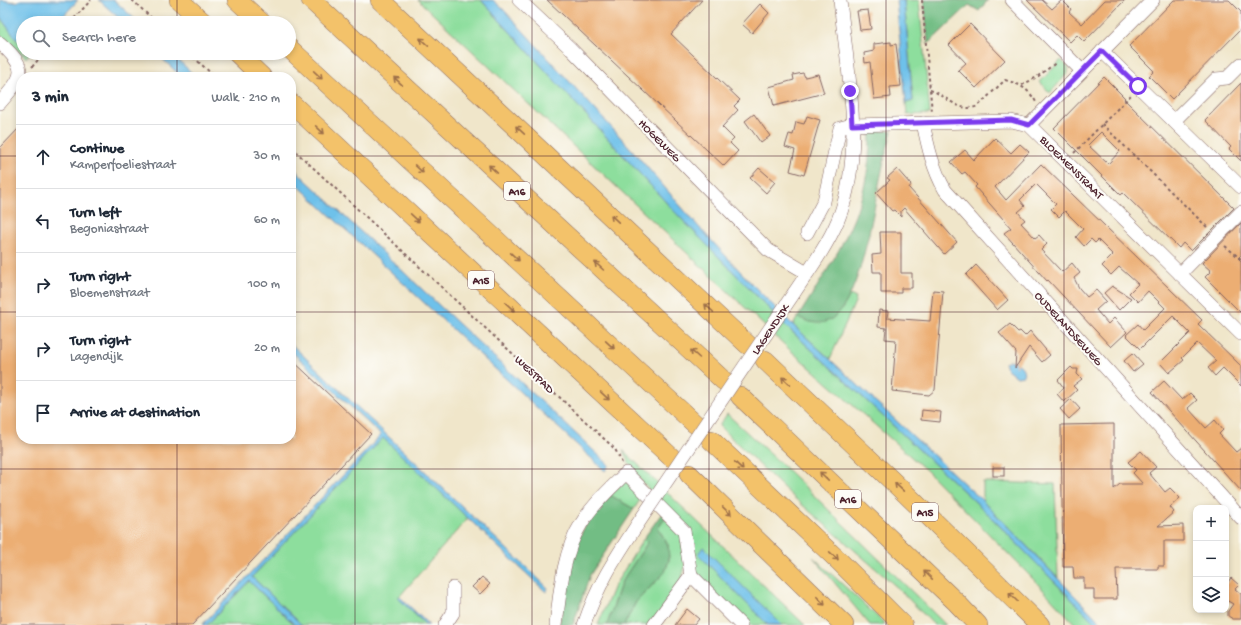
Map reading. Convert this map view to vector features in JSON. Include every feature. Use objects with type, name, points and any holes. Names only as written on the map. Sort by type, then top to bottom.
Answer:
[{"type":"highway","points":[[179,0],[196,16]]},
{"type":"highway","points":[[237,0],[254,16]]},
{"type":"highway","name":"A16","points":[[311,0],[724,381]]},
{"type":"highway","points":[[380,0],[748,344]]},
{"type":"highway","points":[[296,54],[695,424]]},
{"type":"highway","points":[[244,60],[257,72]]},
{"type":"highway","name":"A15","points":[[296,109],[671,457]]},
{"type":"highway","name":"A15","points":[[765,360],[906,494],[1040,625]]},
{"type":"highway","name":"A16","points":[[740,396],[956,602],[978,625]]},
{"type":"highway","points":[[711,440],[839,561],[903,625]]},
{"type":"highway","points":[[689,474],[844,625]]},
{"type":"street","name":"HOGEWEG","points":[[519,0],[570,48],[768,250],[807,273]]},
{"type":"street","name":"LAGENDIJK","points":[[584,625],[593,598],[607,570],[822,251],[838,220],[847,191],[851,171],[852,125],[846,42],[840,0]]},
{"type":"street","points":[[1012,0],[1082,71]]},
{"type":"street","points":[[1029,125],[1153,0]]},
{"type":"street","points":[[0,43],[15,59],[20,72]]},
{"type":"street","points":[[1102,51],[1241,187]]},
{"type":"street","points":[[1174,122],[1216,79],[1227,78],[1241,64]]},
{"type":"street","points":[[0,103],[16,83]]},
{"type":"street","name":"BLOEMENSTRAAT","points":[[852,125],[1011,120],[1029,125],[1241,334]]},
{"type":"street","name":"OUDELANDSEWEG","points":[[928,123],[930,158],[936,175],[945,190],[1241,518]]},
{"type":"street","points":[[807,233],[824,201],[840,128],[852,125]]},
{"type":"street","points":[[1180,274],[1240,212]]},
{"type":"street","points":[[556,625],[568,556],[573,540],[581,524],[593,507],[626,473],[684,530],[691,575],[741,625]]},
{"type":"street","points":[[654,625],[691,575]]},
{"type":"street","points":[[446,625],[453,613],[453,588]]},
{"type":"path","points":[[76,16],[91,0]]},
{"type":"path","points":[[132,0],[149,16]]},
{"type":"path","points":[[922,0],[930,90],[928,123]]},
{"type":"path","points":[[1022,85],[1046,71],[1065,54]]},
{"type":"path","points":[[28,72],[38,60]]},
{"type":"path","points":[[197,60],[210,72]]},
{"type":"path","points":[[930,90],[937,92],[952,104],[969,108],[978,106],[1005,80],[1022,85],[1030,93],[1041,113]]},
{"type":"path","points":[[1066,161],[1138,86]]},
{"type":"path","points":[[1102,124],[1241,259]]},
{"type":"path","name":"WESTPAD","points":[[296,153],[615,449],[626,473]]},
{"type":"green space","points":[[418,0],[481,0],[674,211],[786,326],[983,509],[1097,625],[1076,625],[926,470],[789,349]]},
{"type":"green space","points":[[904,0],[919,0],[930,114],[907,115],[906,103],[913,101]]},
{"type":"green space","points":[[924,0],[988,0],[979,11],[969,5],[928,44]]},
{"type":"green space","points":[[0,17],[16,39],[16,49],[0,35]]},
{"type":"green space","points":[[1061,60],[1068,67],[1068,73],[1050,93],[1040,82]]},
{"type":"green space","points":[[892,131],[883,164],[870,230],[858,273],[843,308],[833,318],[820,323],[806,321],[798,317],[838,251],[858,208],[865,185],[869,159],[870,132]]},
{"type":"green space","points":[[850,295],[856,298],[855,302],[830,359],[793,325],[798,317],[800,318],[842,309]]},
{"type":"green space","points":[[727,414],[791,473],[946,625],[934,625],[899,589],[791,495],[719,426]]},
{"type":"green space","points":[[383,437],[468,518],[398,598],[426,625],[302,625],[252,577]]},
{"type":"green space","points":[[623,450],[805,625],[749,625],[718,597],[703,581],[694,567],[691,535],[643,484]]},
{"type":"green space","points":[[625,480],[642,497],[634,509],[610,495]]},
{"type":"green space","points":[[983,482],[1055,484],[1058,578],[983,501]]},
{"type":"green space","points":[[610,495],[634,509],[590,575],[573,625],[559,625],[574,549],[585,526]]},
{"type":"green space","points":[[662,513],[665,518],[658,528],[668,545],[669,560],[665,572],[636,602],[624,625],[607,625],[622,581],[648,542],[644,538]]},
{"type":"green space","points":[[665,519],[681,535],[685,567],[681,582],[652,625],[624,625],[636,602],[665,572],[669,560],[668,545],[658,528]]},
{"type":"green space","points":[[644,538],[648,542],[622,581],[607,625],[598,625],[613,588]]},
{"type":"green space","points":[[813,557],[882,621],[885,625],[870,625]]},
{"type":"green space","points":[[249,581],[295,625],[207,625]]},
{"type":"water","points":[[0,0],[15,2],[21,0],[78,0],[63,16],[16,16],[16,39],[0,17]]},
{"type":"water","points":[[99,0],[114,0],[131,16],[116,16]]},
{"type":"water","points":[[481,0],[493,0],[503,9],[752,284],[793,325],[983,501],[1103,625],[1097,625],[983,509],[786,326],[674,211]]},
{"type":"water","points":[[896,0],[904,0],[913,101],[906,103]]},
{"type":"water","points":[[164,60],[178,60],[191,72],[177,72]]},
{"type":"water","points":[[296,171],[609,465],[605,471],[296,184]]},
{"type":"water","points":[[296,349],[548,588],[546,592],[383,438],[252,577],[302,625],[295,625],[249,581],[207,625],[202,625],[381,435],[296,356]]},
{"type":"water","points":[[1010,360],[1022,368],[1024,373],[1023,376],[1017,377],[1005,367],[1005,363]]},
{"type":"water","points":[[703,547],[782,625],[768,625],[698,554]]},
{"type":"water","points":[[399,596],[429,625],[426,625],[398,598]]},
{"type":"building","points":[[547,0],[702,0],[671,34],[740,100],[734,106],[738,110],[722,127],[734,139],[730,143],[738,151],[724,166]]},
{"type":"building","points":[[1027,0],[1042,0],[1052,9],[1062,0],[1071,9],[1069,12],[1082,24],[1105,0],[1125,0],[1084,42],[1077,35],[1070,42]]},
{"type":"building","points":[[1174,0],[1229,0],[1241,12],[1241,29],[1172,99],[1149,76],[1154,71],[1129,46]]},
{"type":"building","points":[[760,4],[769,13],[752,33],[742,24]]},
{"type":"building","points":[[868,10],[871,29],[860,30],[857,11]]},
{"type":"building","points":[[970,24],[1005,60],[976,88],[958,70],[966,63],[949,45]]},
{"type":"building","points":[[891,42],[891,45],[896,44],[901,86],[890,87],[891,97],[874,99],[870,62],[865,63],[864,53],[874,51],[874,44]]},
{"type":"building","points":[[803,73],[805,77],[818,74],[824,93],[774,106],[769,87],[794,80],[793,75]]},
{"type":"building","points":[[1104,77],[1125,98],[1124,99],[1234,208],[1191,251],[1183,243],[1179,248],[1123,193],[1121,195],[1054,128]],"holes":[[[1101,132],[1120,151],[1108,164],[1088,145]]]},
{"type":"building","points":[[1241,83],[1241,161],[1229,149],[1231,147],[1205,120]]},
{"type":"building","points":[[754,114],[770,136],[761,143],[745,121]]},
{"type":"building","points":[[807,116],[820,120],[804,175],[790,171],[795,150],[785,147],[789,134],[793,135],[796,122],[804,124]]},
{"type":"building","points":[[16,131],[16,444],[296,444],[296,364],[371,434],[192,625],[0,625],[0,148]]},
{"type":"building","points":[[995,138],[1011,153],[1020,144],[1029,152],[995,187],[1006,200],[1041,164],[1202,320],[1198,324],[1241,366],[1241,386],[1223,368],[1215,376],[1208,368],[1216,361],[1197,343],[1182,358],[1184,360],[1169,373],[1160,363],[1190,333],[1173,316],[1140,349],[1126,335],[1138,324],[1143,330],[1165,308],[1148,291],[1138,302],[1129,293],[1138,284],[1119,267],[1111,275],[1102,266],[1113,255],[1098,240],[1095,243],[1091,239],[1084,246],[1076,237],[1083,229],[1065,211],[1059,217],[1051,209],[1056,204],[1036,184],[1020,200],[1025,206],[1018,212],[1025,220],[1021,223],[1035,238],[1039,235],[1047,244],[1041,250],[1062,272],[1072,263],[1080,273],[1074,278],[1079,288],[1087,297],[1096,290],[1106,301],[1096,310],[1108,324],[1114,318],[1127,332],[1111,347],[1048,280],[1047,281],[1004,233],[1011,228],[975,187],[977,185],[965,172],[962,174],[951,162],[965,150],[974,160]]},
{"type":"building","points":[[759,168],[775,182],[766,193],[750,178]]},
{"type":"building","points":[[897,169],[911,185],[909,188],[957,242],[944,254],[904,208],[901,211],[901,217],[894,210],[892,211],[876,193],[890,180],[887,178]]},
{"type":"building","points":[[1241,223],[1241,255],[1238,258],[1241,261],[1241,313],[1205,277],[1211,271],[1202,263]]},
{"type":"building","points":[[880,232],[901,232],[901,273],[912,273],[912,288],[901,288],[901,293],[881,293],[881,272],[873,272],[872,255],[881,254]]},
{"type":"building","points":[[976,265],[1008,300],[997,310],[966,275]]},
{"type":"building","points":[[1112,286],[1131,298],[1119,310],[1104,293]]},
{"type":"building","points":[[933,290],[943,291],[935,390],[929,395],[892,391],[896,340],[885,339],[886,328],[878,327],[879,310],[888,311],[887,318],[930,321]]},
{"type":"building","points":[[1010,324],[1018,332],[1020,331],[1025,336],[1030,331],[1050,355],[1042,362],[1029,347],[1015,368],[1016,352],[999,333]]},
{"type":"building","points":[[1133,353],[1143,364],[1133,372],[1124,361]]},
{"type":"building","points":[[1071,367],[1073,369],[1078,369],[1077,374],[1082,379],[1073,386],[1077,390],[1064,402],[1057,394],[1064,388],[1058,380]]},
{"type":"building","points":[[1164,381],[1182,400],[1190,393],[1197,400],[1188,408],[1206,428],[1215,420],[1223,430],[1219,434],[1236,452],[1241,448],[1241,491],[1152,392]]},
{"type":"building","points":[[1071,399],[1080,409],[1069,419],[1060,409]]},
{"type":"building","points":[[922,410],[941,412],[940,422],[921,420]]},
{"type":"building","points":[[1114,424],[1114,489],[1120,484],[1143,484],[1133,473],[1136,470],[1128,462],[1141,451],[1156,467],[1149,473],[1165,492],[1170,488],[1180,498],[1170,507],[1174,512],[1158,526],[1183,525],[1183,541],[1164,541],[1164,566],[1158,566],[1158,569],[1116,569],[1117,599],[1094,599],[1094,589],[1084,589],[1084,578],[1074,578],[1073,567],[1063,567],[1061,425]]},
{"type":"building","points":[[993,467],[1004,467],[1004,476],[993,476]]},
{"type":"building","points":[[482,577],[490,584],[480,594],[472,587]]},
{"type":"building","points":[[1231,578],[1239,585],[1235,589],[1241,594],[1241,619],[1233,619],[1228,616],[1229,610],[1233,604],[1229,602],[1229,580]]},
{"type":"building","points":[[687,609],[699,619],[694,625],[675,625]]},
{"type":"route","points":[[850,91],[852,125],[1011,120],[1029,125],[1102,51],[1138,86]]}]
